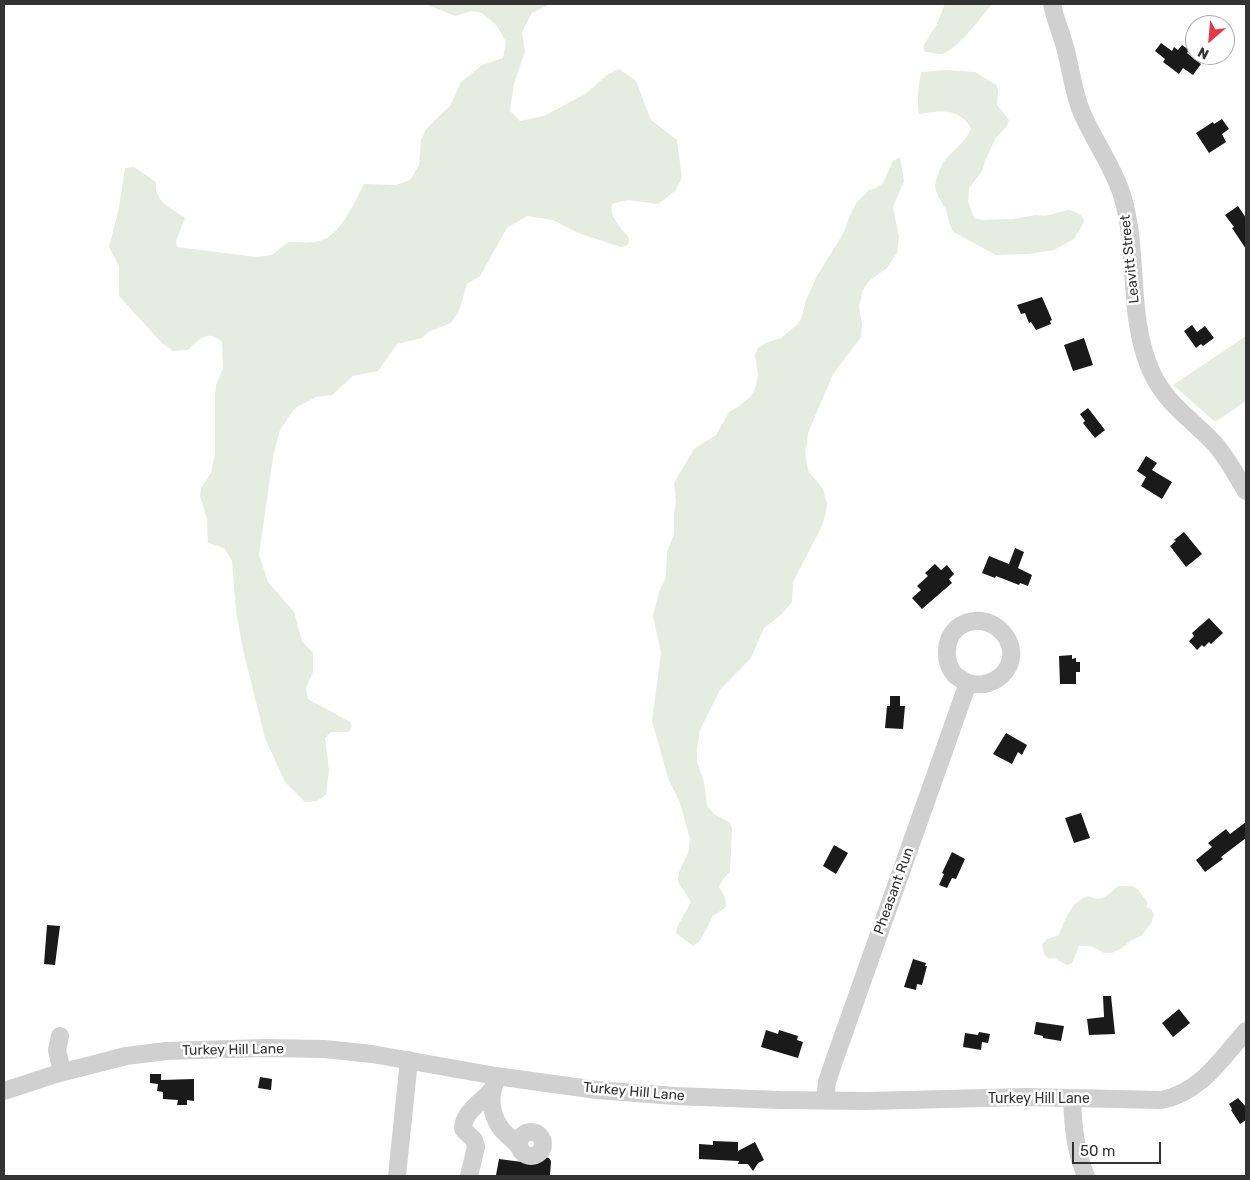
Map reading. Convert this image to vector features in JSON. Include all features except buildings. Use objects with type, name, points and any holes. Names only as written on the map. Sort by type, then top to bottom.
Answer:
[{"type":"street","name":"Leavitt Street","points":[[1052,4],[1065,47],[1077,100],[1089,129],[1122,194],[1130,237],[1136,313],[1150,368],[1166,397],[1214,444],[1246,491]]},
{"type":"street","name":"Pheasant Run","points":[[825,1100],[826,1082],[968,683]]},
{"type":"street","name":"Turkey Hill Lane","points":[[4,1091],[62,1072],[126,1056],[188,1050],[324,1049],[408,1060],[496,1082],[623,1092],[728,1098],[825,1100],[1072,1098],[1160,1100],[1177,1096],[1201,1082],[1246,1032]]},
{"type":"street","points":[[60,1036],[57,1050],[62,1072]]},
{"type":"street","points":[[397,1176],[408,1060]]},
{"type":"street","points":[[496,1082],[490,1099],[493,1109],[502,1129],[518,1139]]},
{"type":"street","points":[[469,1176],[476,1147],[474,1140],[464,1132],[464,1123],[475,1106],[486,1098],[496,1082]]},
{"type":"street","points":[[1072,1098],[1073,1124],[1077,1149],[1086,1176]]},
{"type":"shaded area","points":[[425,4],[550,4],[532,13],[522,32],[525,52],[514,83],[510,111],[520,121],[544,116],[585,94],[607,75],[619,69],[636,81],[651,120],[677,140],[682,178],[675,191],[658,204],[628,200],[612,204],[614,218],[629,238],[628,245],[621,247],[578,233],[553,220],[527,216],[507,228],[480,276],[467,284],[459,311],[451,323],[428,332],[422,338],[397,344],[378,371],[353,376],[332,395],[316,397],[295,408],[280,430],[273,457],[259,555],[268,582],[294,612],[302,641],[313,653],[313,672],[306,688],[308,699],[350,722],[352,726],[349,732],[331,732],[325,738],[329,770],[326,795],[317,801],[305,802],[285,782],[265,738],[243,650],[236,611],[232,561],[224,548],[208,543],[207,519],[200,496],[201,488],[211,473],[215,454],[215,396],[216,385],[223,369],[222,342],[217,338],[208,336],[199,339],[188,350],[173,351],[161,342],[119,296],[119,266],[109,247],[119,208],[125,168],[134,167],[156,182],[156,189],[160,199],[185,218],[176,241],[177,247],[257,257],[272,255],[288,242],[315,242],[332,234],[351,210],[364,184],[396,185],[410,180],[419,165],[421,140],[426,129],[450,106],[461,82],[482,65],[503,58],[506,42],[497,26],[482,13],[472,11],[455,16]]},
{"type":"shaded area","points":[[945,4],[992,4],[954,47],[941,54],[925,52],[923,46],[937,24]]},
{"type":"shaded area","points":[[946,70],[975,72],[996,85],[998,90],[997,105],[1009,120],[1007,126],[995,139],[982,171],[969,188],[968,201],[974,218],[983,220],[1013,219],[1036,215],[1045,216],[1068,210],[1073,211],[1081,215],[1084,221],[1074,239],[1054,250],[1029,254],[996,255],[955,233],[936,192],[935,183],[944,161],[964,140],[971,128],[966,121],[948,112],[919,114],[918,105],[922,72]]},
{"type":"shaded area","points":[[900,157],[904,181],[893,207],[899,237],[897,253],[887,268],[869,281],[863,290],[859,306],[862,324],[861,337],[833,374],[808,433],[805,449],[807,466],[809,472],[823,489],[827,504],[822,526],[793,582],[792,602],[782,614],[764,628],[751,658],[720,690],[700,730],[697,762],[704,782],[707,806],[714,814],[729,822],[732,828],[730,872],[723,879],[719,887],[725,897],[726,907],[713,916],[700,941],[694,945],[690,944],[676,933],[677,927],[691,902],[678,882],[679,872],[688,853],[690,839],[680,803],[668,778],[652,721],[661,653],[653,616],[659,592],[666,577],[667,552],[674,534],[676,502],[674,483],[694,449],[716,435],[729,412],[751,396],[756,386],[758,375],[755,355],[758,348],[781,338],[798,324],[817,276],[844,232],[857,202],[869,190],[883,183],[893,161]]},
{"type":"shaded area","points":[[1246,336],[1246,401],[1215,422],[1173,385]]},
{"type":"shaded area","points":[[1118,886],[1132,886],[1138,889],[1148,903],[1146,907],[1151,909],[1154,914],[1152,922],[1142,935],[1112,953],[1104,953],[1091,946],[1079,946],[1072,963],[1067,965],[1054,958],[1049,959],[1044,954],[1042,944],[1047,939],[1059,935],[1066,917],[1077,902],[1088,896],[1097,899],[1104,897]]}]
